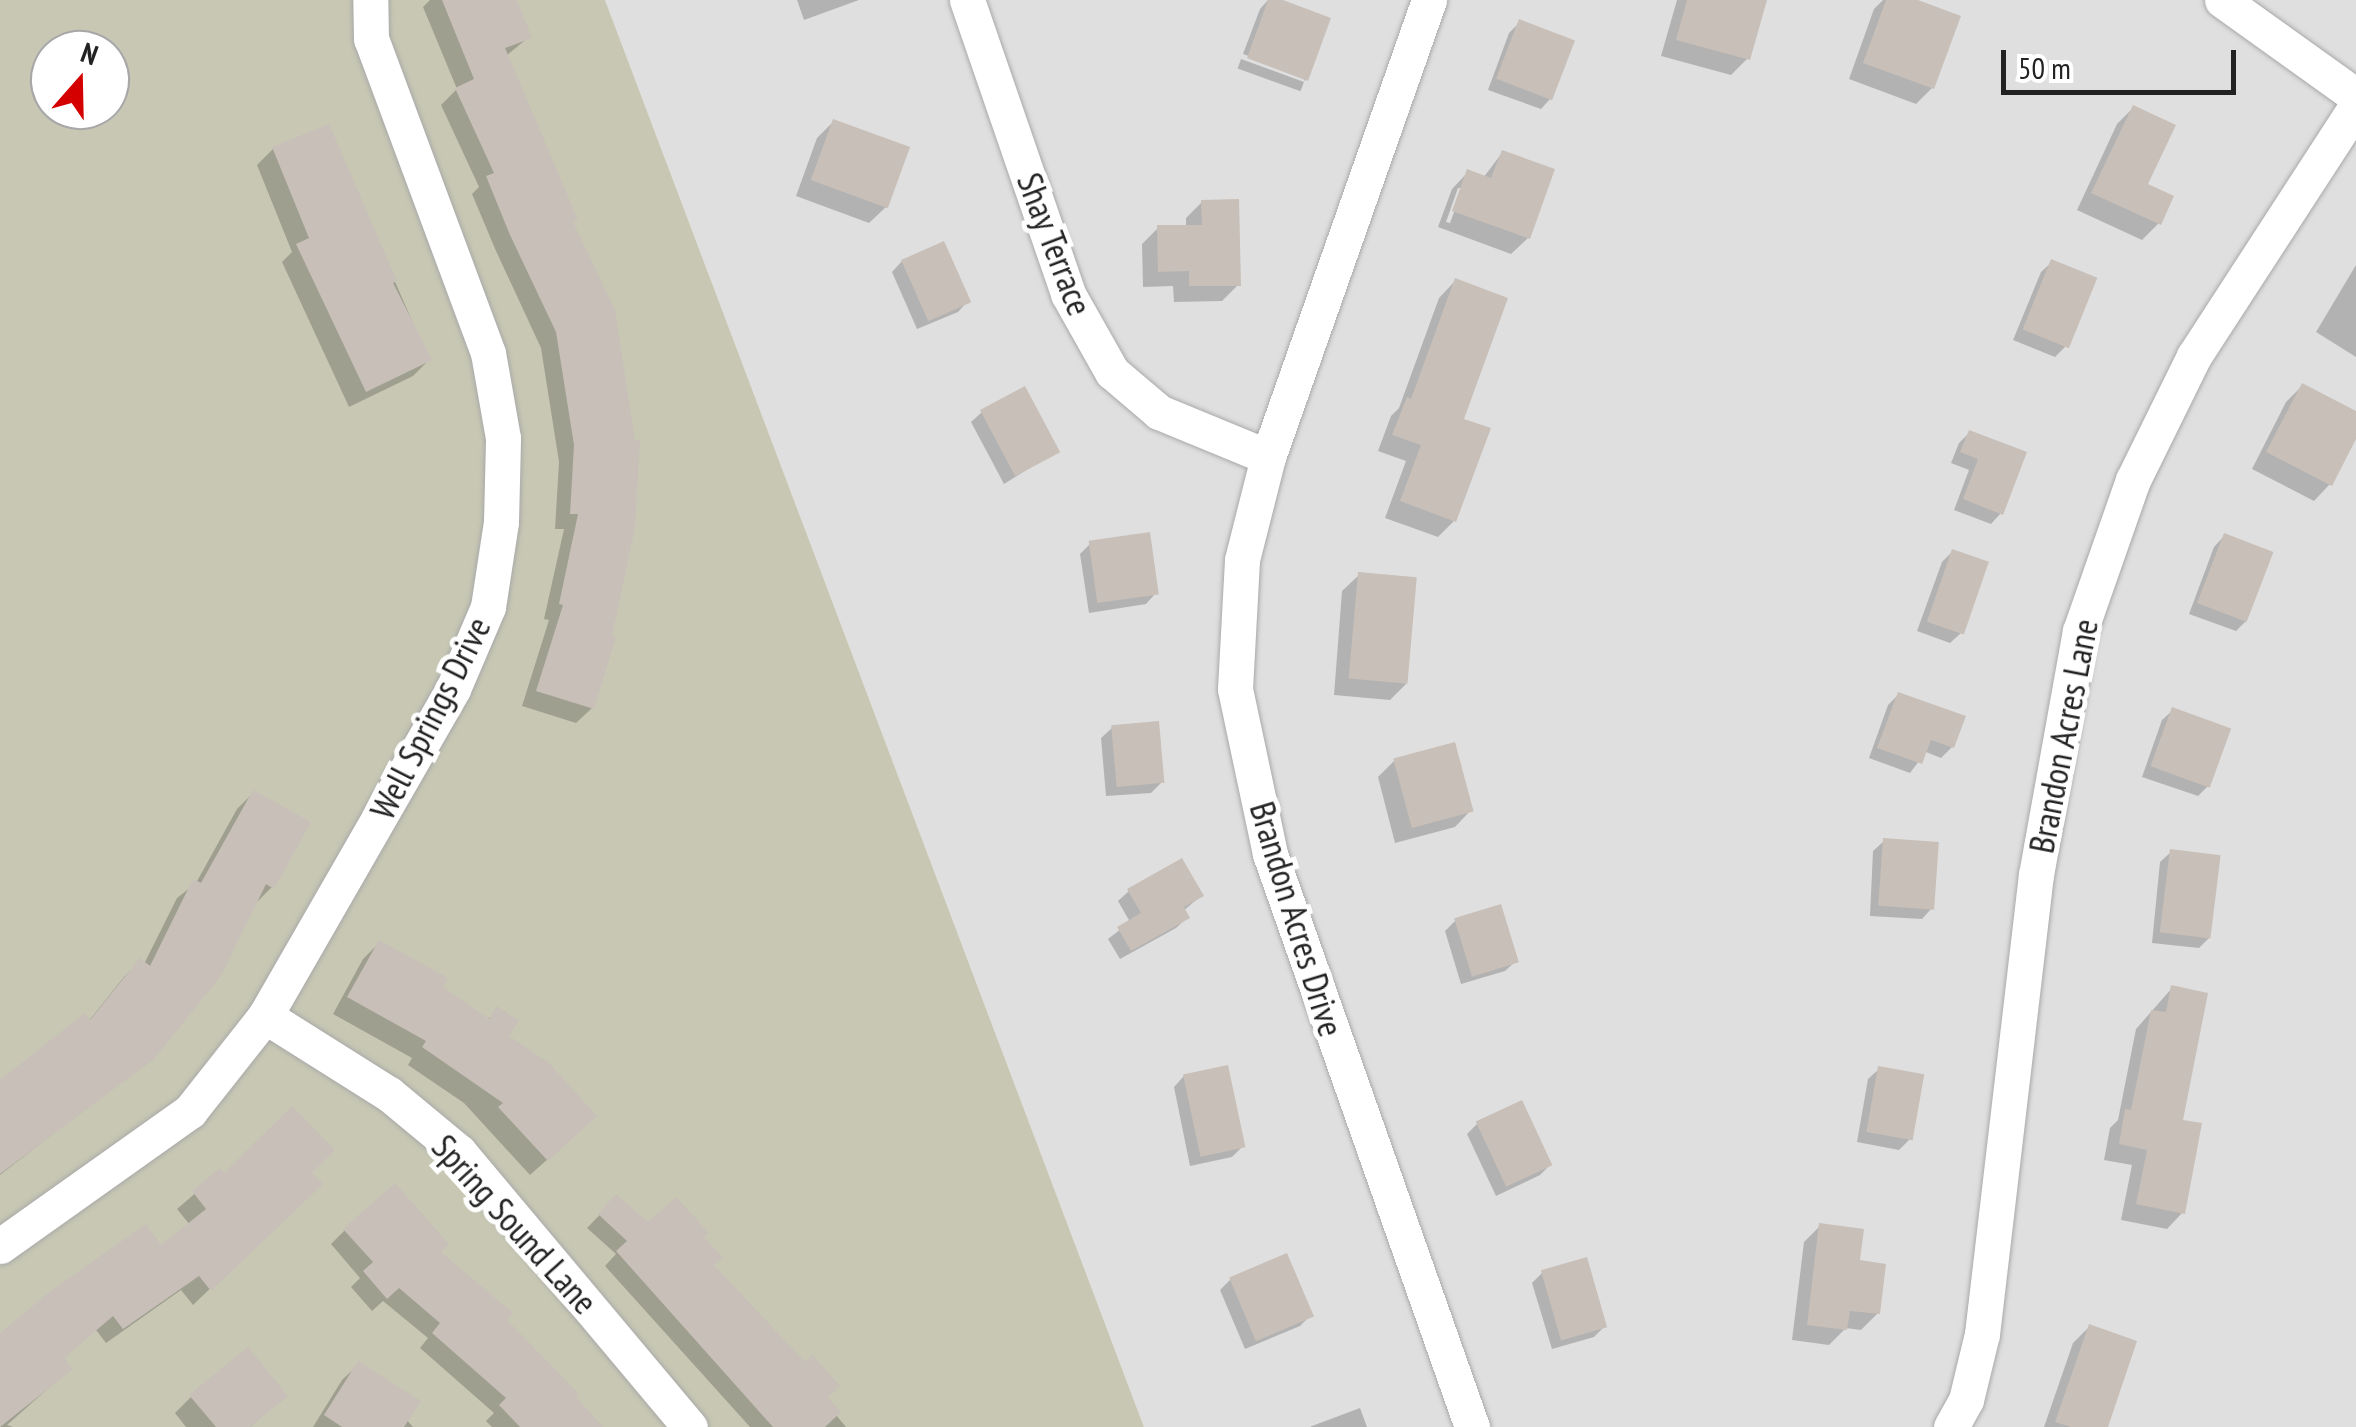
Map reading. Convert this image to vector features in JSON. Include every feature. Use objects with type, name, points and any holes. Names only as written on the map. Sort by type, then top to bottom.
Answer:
[{"type":"street","name":"Well Springs Drive","points":[[0,1246],[190,1111],[265,1016],[453,689],[488,606],[501,522],[503,438],[488,353],[371,39],[370,0]]},
{"type":"street","name":"Shay Terrace","points":[[967,0],[1068,294],[1112,372],[1159,412],[1268,457]]},
{"type":"street","name":"Brandon Acres Drive","points":[[1429,0],[1268,457],[1242,560],[1235,689],[1270,854],[1472,1427]]},
{"type":"street","points":[[2222,0],[2356,96]]},
{"type":"street","name":"Brandon Acres Lane","points":[[1951,1427],[1966,1400],[1982,1334],[2036,875],[2080,631],[2133,480],[2194,356],[2356,106]]},
{"type":"street","name":"Spring Sound Lane","points":[[265,1016],[389,1094],[459,1152],[690,1427]]},
{"type":"shaded area","points":[[0,0],[605,0],[1144,1427],[0,1427]]},
{"type":"shaded area","points":[[605,0],[2356,0],[2356,1427],[1144,1427]]},
{"type":"building","points":[[442,0],[517,0],[532,38],[505,48],[578,220],[573,222],[615,310],[635,440],[640,440],[635,528],[612,636],[616,637],[594,709],[536,691],[563,605],[559,604],[578,514],[570,514],[574,445],[556,332],[510,235],[486,176],[494,173],[455,88],[474,79]]},
{"type":"building","points":[[1268,0],[1283,0],[1331,18],[1308,81],[1247,58]]},
{"type":"building","points":[[1687,0],[1767,0],[1750,60],[1676,40]]},
{"type":"building","points":[[1886,0],[1918,0],[1961,16],[1934,89],[1863,63]]},
{"type":"building","points":[[1519,19],[1575,41],[1552,100],[1496,79]]},
{"type":"building","points":[[2133,105],[2176,125],[2148,184],[2174,196],[2161,225],[2091,193]]},
{"type":"building","points":[[833,119],[910,147],[888,208],[811,180]]},
{"type":"building","points":[[329,124],[397,281],[393,283],[432,360],[366,392],[296,244],[309,238],[272,147]]},
{"type":"building","points":[[1502,150],[1555,169],[1530,239],[1452,211],[1467,169],[1491,178]]},
{"type":"building","points":[[1239,199],[1241,286],[1189,286],[1189,271],[1158,272],[1157,225],[1202,225],[1201,200]]},
{"type":"building","points":[[944,241],[971,302],[928,321],[901,260]]},
{"type":"building","points":[[2051,259],[2097,278],[2069,348],[2023,329]]},
{"type":"building","points":[[1455,278],[1508,298],[1464,419],[1491,428],[1456,522],[1400,501],[1421,445],[1392,435],[1407,397],[1411,399]]},
{"type":"building","points":[[2302,383],[2356,411],[2356,439],[2332,486],[2266,452]]},
{"type":"building","points":[[1025,386],[1060,452],[1015,476],[980,410]]},
{"type":"building","points":[[1969,430],[2027,452],[2003,515],[1963,499],[1978,459],[1960,452]]},
{"type":"building","points":[[1150,532],[1159,594],[1097,603],[1089,541]]},
{"type":"building","points":[[2224,533],[2273,552],[2247,622],[2197,603]]},
{"type":"building","points":[[1952,549],[1989,562],[1964,635],[1927,622]]},
{"type":"building","points":[[1358,572],[1417,577],[1407,684],[1349,679]]},
{"type":"building","points":[[1898,692],[1966,716],[1954,748],[1931,740],[1922,764],[1877,748]]},
{"type":"building","points":[[2172,707],[2231,729],[2210,788],[2150,766]]},
{"type":"building","points":[[1159,721],[1164,783],[1117,787],[1111,725]]},
{"type":"building","points":[[1455,742],[1474,812],[1412,828],[1393,759]]},
{"type":"building","points":[[253,790],[311,822],[274,889],[266,884],[221,976],[154,1059],[0,1174],[0,1080],[85,1013],[90,1020],[140,958],[150,966],[193,879],[201,883]]},
{"type":"building","points":[[1883,838],[1939,842],[1934,910],[1878,906]]},
{"type":"building","points":[[2170,849],[2221,855],[2210,939],[2160,932]]},
{"type":"building","points":[[1182,858],[1204,896],[1184,907],[1190,918],[1131,951],[1117,927],[1141,913],[1127,889]]},
{"type":"building","points":[[1501,904],[1519,962],[1472,977],[1454,918]]},
{"type":"building","points":[[379,940],[448,978],[443,987],[489,1019],[497,1006],[519,1021],[509,1036],[549,1063],[597,1116],[548,1161],[498,1107],[503,1103],[422,1047],[426,1041],[347,997]]},
{"type":"building","points":[[2171,985],[2208,993],[2183,1120],[2202,1123],[2185,1214],[2136,1204],[2147,1150],[2119,1144],[2125,1109],[2131,1110],[2151,1010],[2166,1012]]},
{"type":"building","points":[[1228,1065],[1245,1147],[1200,1157],[1183,1075]]},
{"type":"building","points":[[1878,1066],[1924,1074],[1913,1140],[1866,1132]]},
{"type":"building","points":[[1522,1100],[1552,1165],[1506,1187],[1476,1122]]},
{"type":"building","points":[[292,1106],[335,1150],[312,1173],[323,1184],[211,1291],[199,1276],[123,1329],[113,1316],[64,1358],[73,1369],[0,1427],[0,1333],[52,1290],[146,1224],[161,1245],[206,1209],[192,1191],[220,1168],[224,1173]]},
{"type":"building","points":[[395,1183],[449,1244],[441,1252],[513,1313],[507,1320],[579,1394],[576,1397],[603,1427],[520,1427],[499,1405],[506,1398],[432,1333],[440,1323],[399,1288],[387,1299],[363,1271],[373,1262],[343,1229]]},
{"type":"building","points":[[616,1194],[648,1222],[676,1197],[709,1233],[704,1237],[723,1258],[714,1265],[805,1362],[813,1355],[840,1386],[828,1397],[841,1412],[825,1427],[773,1427],[616,1251],[627,1241],[598,1214]]},
{"type":"building","points":[[1819,1223],[1864,1229],[1860,1260],[1886,1264],[1880,1314],[1850,1311],[1847,1330],[1807,1325]]},
{"type":"building","points":[[1287,1253],[1314,1317],[1256,1341],[1229,1278]]},
{"type":"building","points":[[1587,1257],[1607,1327],[1561,1340],[1541,1270]]},
{"type":"building","points":[[2089,1324],[2137,1341],[2108,1427],[2071,1427],[2055,1422]]},
{"type":"building","points":[[248,1347],[288,1396],[250,1427],[216,1427],[189,1395]]},
{"type":"building","points":[[358,1361],[421,1401],[404,1427],[342,1427],[324,1415]]}]
